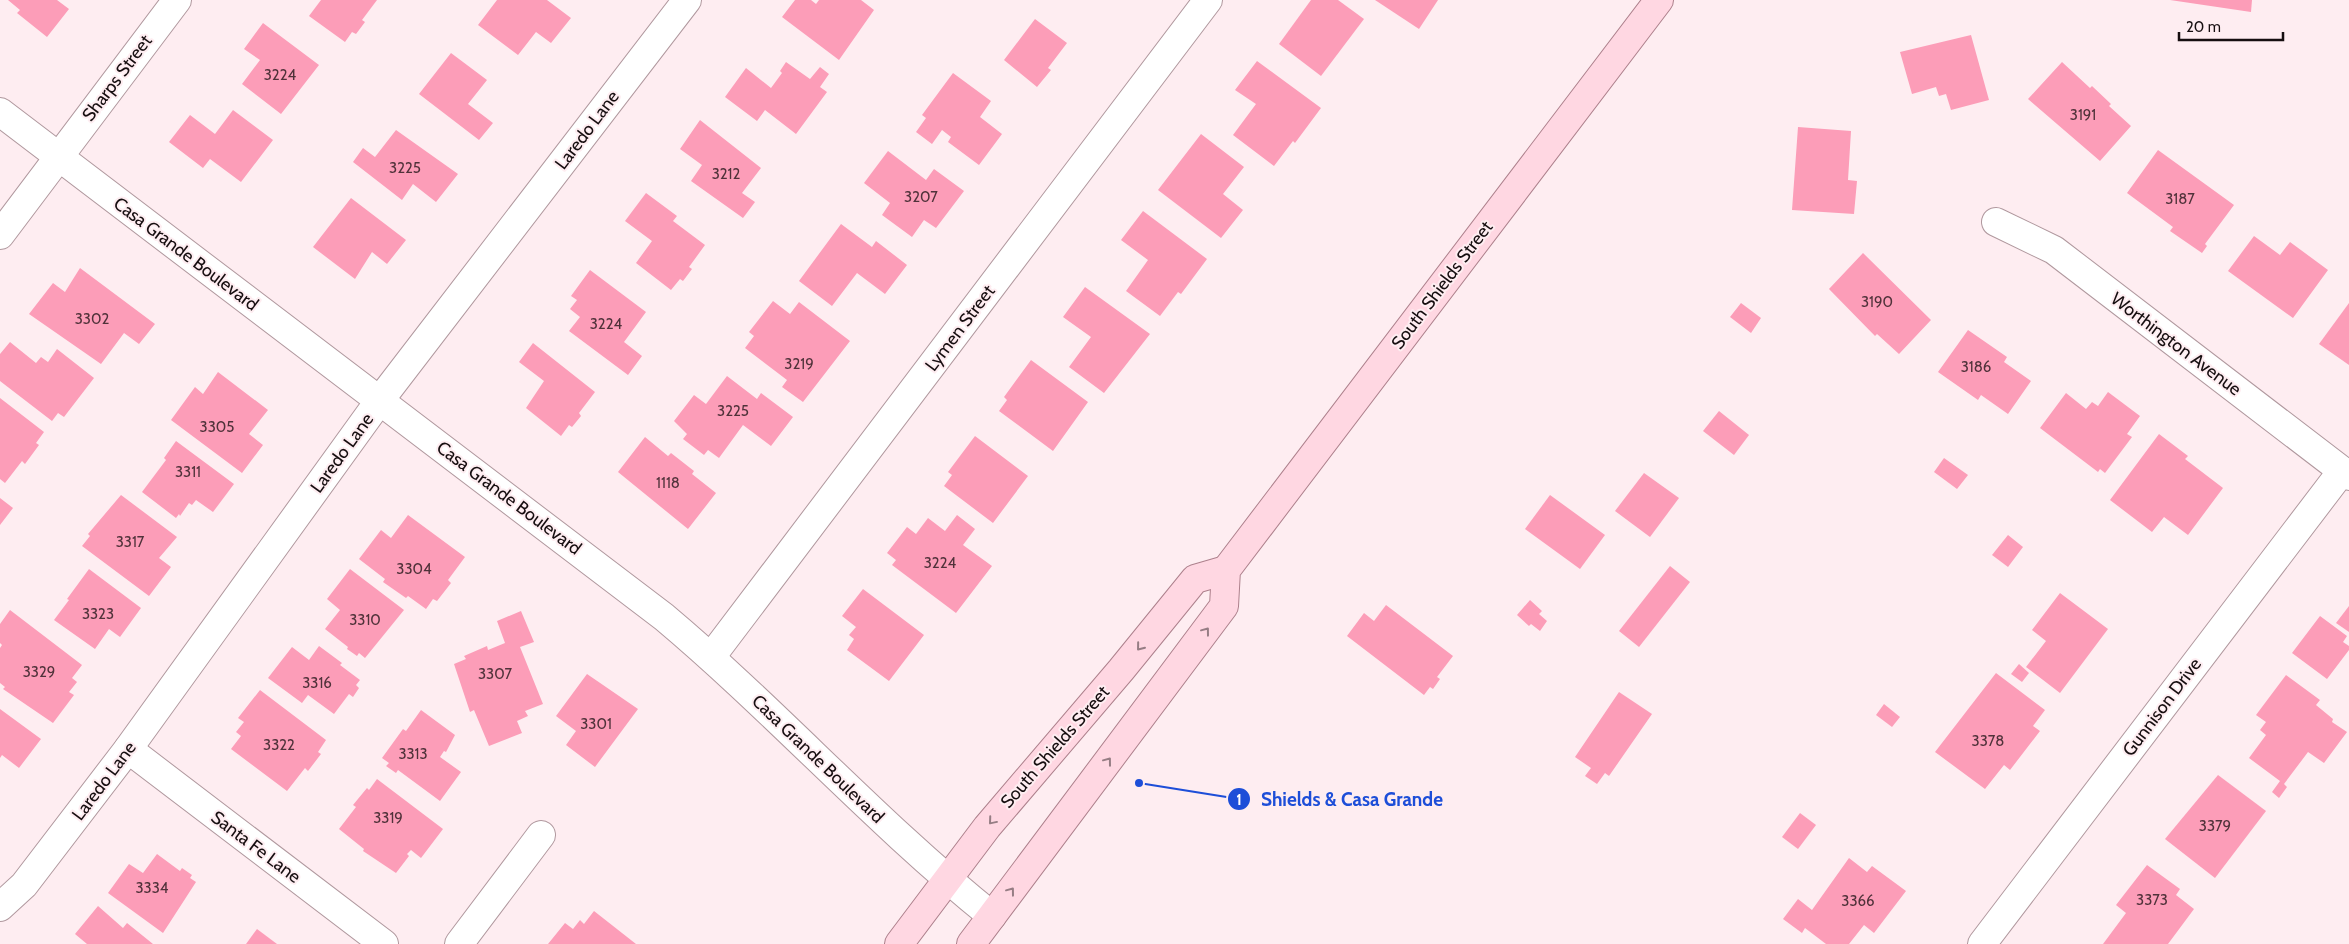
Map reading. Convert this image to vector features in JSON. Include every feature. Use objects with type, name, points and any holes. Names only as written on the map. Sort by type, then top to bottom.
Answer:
[{"type":"main road","name":"South Shields Street","points":[[899,944],[987,827],[1195,580],[1226,570],[1659,0]]},
{"type":"main road","points":[[971,944],[1224,606],[1226,570]]},
{"type":"street","name":"Sharps Street","points":[[0,235],[177,0]]},
{"type":"street","name":"Laredo Lane","points":[[0,907],[24,885],[128,749],[380,400],[687,0]]},
{"type":"street","name":"Lymen Street","points":[[711,656],[1208,0]]},
{"type":"street","name":"Casa Grande Boulevard","points":[[0,112],[664,617],[711,656],[947,880],[992,916]]},
{"type":"street","name":"Worthington Avenue","points":[[1996,222],[2054,250],[2345,473]]},
{"type":"street","name":"Gunnison Drive","points":[[1982,944],[2345,473]]},
{"type":"street","name":"Santa Fe Lane","points":[[128,749],[384,944]]},
{"type":"street","points":[[459,944],[541,835]]},
{"type":"building","points":[[8,0],[57,0],[69,9],[47,37],[17,13],[20,10]]},
{"type":"building","points":[[321,0],[377,0],[362,20],[365,22],[356,34],[352,32],[345,42],[309,16]]},
{"type":"building","points":[[497,0],[547,0],[571,18],[551,43],[536,32],[518,55],[478,25]]},
{"type":"building","points":[[795,0],[811,0],[816,4],[819,0],[861,0],[874,10],[839,60],[782,17]]},
{"type":"building","points":[[1311,0],[1338,0],[1364,19],[1321,76],[1279,44]]},
{"type":"building","points":[[1375,0],[1438,0],[1419,29]]},
{"type":"building","points":[[2170,0],[2252,0],[2251,12]]},
{"type":"building","points":[[1035,19],[1067,43],[1048,68],[1051,70],[1037,87],[1004,60]]},
{"type":"building","points":[[263,23],[319,65],[281,114],[242,84],[260,60],[244,49]]},
{"type":"building","points":[[1971,35],[1989,100],[1951,110],[1946,94],[1939,96],[1936,87],[1912,94],[1900,52]]},
{"type":"building","points":[[451,53],[487,80],[468,104],[493,123],[479,140],[419,94]]},
{"type":"building","points":[[1257,61],[1321,108],[1295,143],[1293,141],[1274,166],[1233,135],[1256,104],[1235,90]]},
{"type":"building","points":[[786,62],[810,79],[820,67],[829,74],[820,87],[827,92],[796,134],[765,110],[757,121],[725,97],[746,68],[771,88],[782,73],[780,71]]},
{"type":"building","points":[[2062,62],[2090,88],[2092,86],[2111,104],[2109,106],[2131,126],[2100,161],[2028,99]]},
{"type":"building","points":[[953,73],[991,101],[980,117],[1002,134],[979,165],[948,142],[951,137],[942,130],[932,144],[916,132],[926,118],[922,115]]},
{"type":"building","points":[[233,110],[273,140],[241,182],[210,159],[203,168],[169,142],[190,115],[215,134]]},
{"type":"building","points":[[700,120],[761,168],[742,193],[755,202],[743,218],[691,181],[702,165],[680,149]]},
{"type":"building","points":[[1798,127],[1851,131],[1848,180],[1857,181],[1854,214],[1792,210]]},
{"type":"building","points":[[396,130],[458,174],[436,202],[413,184],[402,200],[353,162],[363,148],[375,157]]},
{"type":"building","points":[[1201,134],[1244,167],[1223,194],[1243,210],[1221,238],[1158,190]]},
{"type":"building","points":[[2158,150],[2234,205],[2205,244],[2207,246],[2202,253],[2170,231],[2173,227],[2127,193]]},
{"type":"building","points":[[888,151],[926,180],[934,169],[964,191],[936,228],[924,220],[912,237],[882,215],[890,203],[864,183]]},
{"type":"building","points":[[646,193],[677,216],[673,221],[705,245],[689,267],[692,269],[683,281],[680,279],[671,290],[636,263],[652,241],[625,221]]},
{"type":"building","points":[[351,198],[406,240],[387,264],[372,252],[355,279],[313,247]]},
{"type":"building","points":[[1143,211],[1207,259],[1181,294],[1178,292],[1160,316],[1126,291],[1148,260],[1121,240]]},
{"type":"building","points":[[841,224],[872,247],[876,241],[907,265],[885,294],[857,273],[832,306],[799,281]]},
{"type":"building","points":[[2254,236],[2280,255],[2290,242],[2328,270],[2293,318],[2228,271]]},
{"type":"building","points":[[1863,253],[1931,320],[1899,354],[1877,334],[1875,336],[1829,289]]},
{"type":"building","points":[[80,268],[155,324],[139,344],[124,333],[101,364],[29,314],[53,283],[65,292]]},
{"type":"building","points":[[590,270],[646,312],[624,342],[642,356],[628,375],[569,331],[580,317],[570,309],[577,300],[571,296]]},
{"type":"building","points":[[1085,287],[1150,334],[1104,393],[1069,367],[1091,337],[1063,317]]},
{"type":"building","points":[[773,301],[790,314],[799,302],[850,341],[803,402],[782,387],[787,380],[745,348],[754,336],[749,332]]},
{"type":"building","points":[[1741,303],[1761,318],[1751,333],[1730,317]]},
{"type":"building","points":[[2349,303],[2349,365],[2319,344]]},
{"type":"building","points":[[1968,330],[2007,357],[2004,362],[2031,381],[2008,414],[1981,395],[1978,400],[1938,372]]},
{"type":"building","points":[[10,342],[36,363],[41,357],[48,362],[57,349],[94,378],[64,417],[58,413],[52,421],[0,381],[0,354]]},
{"type":"building","points":[[533,343],[595,392],[579,413],[581,416],[572,427],[569,425],[561,436],[526,408],[544,381],[519,362]]},
{"type":"building","points":[[1031,360],[1088,402],[1053,451],[999,411],[1007,400],[1004,397]]},
{"type":"building","points":[[218,372],[268,410],[249,434],[263,445],[242,473],[171,420],[195,387],[203,394]]},
{"type":"building","points":[[727,376],[757,399],[761,393],[793,417],[771,446],[743,425],[719,458],[708,450],[704,455],[683,439],[687,434],[674,421],[694,395],[706,404]]},
{"type":"building","points":[[2108,392],[2140,416],[2127,434],[2132,437],[2105,473],[2100,469],[2098,472],[2040,428],[2066,393],[2086,409],[2092,402],[2098,406]]},
{"type":"building","points":[[0,398],[44,432],[36,443],[39,445],[25,464],[22,461],[5,483],[0,479]]},
{"type":"building","points":[[1719,411],[1749,435],[1734,455],[1703,431]]},
{"type":"building","points":[[2159,434],[2188,456],[2185,459],[2223,488],[2188,535],[2164,517],[2152,532],[2110,500]]},
{"type":"building","points":[[975,436],[1028,476],[993,523],[944,486],[952,475],[948,472]]},
{"type":"building","points":[[645,437],[668,456],[671,453],[694,471],[692,474],[716,493],[688,529],[618,472]]},
{"type":"building","points":[[176,441],[234,484],[213,512],[196,500],[192,505],[189,503],[180,516],[179,514],[176,518],[142,492],[166,460],[164,458]]},
{"type":"building","points":[[1944,458],[1968,475],[1957,489],[1934,472]]},
{"type":"building","points":[[1644,473],[1679,498],[1650,537],[1615,511]]},
{"type":"building","points":[[121,495],[177,537],[159,558],[171,567],[149,596],[82,546],[90,536],[88,534]]},
{"type":"building","points":[[1550,495],[1605,535],[1580,569],[1525,529]]},
{"type":"building","points":[[0,498],[13,508],[0,525]]},
{"type":"building","points":[[408,515],[465,557],[448,580],[451,583],[437,601],[433,599],[426,609],[383,582],[385,579],[359,559],[381,530],[391,538]]},
{"type":"building","points":[[957,515],[975,529],[963,545],[992,566],[956,613],[892,565],[896,560],[887,553],[907,527],[916,534],[928,518],[945,531]]},
{"type":"building","points":[[2008,535],[2023,547],[2008,567],[1992,555]]},
{"type":"building","points":[[1670,566],[1690,582],[1639,647],[1619,631]]},
{"type":"building","points":[[89,569],[141,608],[120,637],[109,629],[95,649],[54,620]]},
{"type":"building","points":[[350,569],[404,610],[365,658],[359,653],[357,656],[347,649],[348,647],[325,629],[340,610],[327,599]]},
{"type":"building","points":[[863,589],[924,635],[889,681],[847,650],[854,639],[849,635],[856,627],[842,616]]},
{"type":"building","points":[[2060,593],[2108,629],[2060,693],[2026,667],[2046,641],[2032,630]]},
{"type":"building","points":[[1530,600],[1542,611],[1539,614],[1547,621],[1540,631],[1531,624],[1529,626],[1517,615]]},
{"type":"building","points":[[1386,605],[1453,656],[1437,677],[1440,679],[1433,689],[1430,687],[1424,695],[1347,636],[1364,613],[1374,621]]},
{"type":"building","points":[[2349,606],[2349,632],[2336,623]]},
{"type":"building","points":[[10,610],[82,665],[72,678],[77,682],[69,692],[74,695],[53,723],[3,689],[5,687],[0,683],[0,648],[2,645],[0,643],[0,624]]},
{"type":"building","points":[[521,611],[534,642],[520,647],[543,704],[525,711],[528,716],[517,721],[522,733],[489,746],[474,710],[470,712],[454,664],[466,659],[464,656],[487,646],[488,650],[505,643],[497,621]]},
{"type":"building","points":[[2320,616],[2347,636],[2343,642],[2349,646],[2349,650],[2327,679],[2292,653]]},
{"type":"building","points":[[319,646],[342,663],[340,665],[360,680],[356,685],[359,688],[353,697],[349,694],[334,714],[308,695],[302,703],[268,678],[292,647],[309,660]]},
{"type":"building","points":[[2019,664],[2029,673],[2022,682],[2011,674]]},
{"type":"building","points":[[1996,673],[2045,710],[2033,726],[2040,731],[2010,770],[2004,765],[1985,789],[1935,752]]},
{"type":"building","points":[[587,674],[638,709],[595,767],[566,745],[576,731],[556,716]]},
{"type":"building","points":[[2286,675],[2320,700],[2316,705],[2333,719],[2332,722],[2347,732],[2324,763],[2308,752],[2284,784],[2287,787],[2279,798],[2272,792],[2280,781],[2249,758],[2266,735],[2260,730],[2266,722],[2256,715]]},
{"type":"building","points":[[260,690],[326,740],[318,752],[321,754],[308,771],[305,768],[287,791],[231,749],[241,736],[236,732],[244,722],[238,718]]},
{"type":"building","points":[[1619,692],[1652,714],[1609,776],[1605,773],[1597,784],[1585,776],[1591,768],[1575,757]]},
{"type":"building","points":[[1884,704],[1900,717],[1892,727],[1876,715]]},
{"type":"building","points":[[0,709],[41,739],[19,768],[2,755],[0,758]]},
{"type":"building","points":[[421,710],[455,735],[446,752],[444,751],[440,757],[461,772],[440,801],[398,770],[396,773],[386,766],[389,763],[382,758],[403,729],[406,731]]},
{"type":"building","points":[[2218,775],[2266,811],[2215,878],[2165,839]]},
{"type":"building","points":[[377,779],[443,829],[421,858],[411,850],[407,854],[409,856],[396,873],[363,851],[364,849],[339,829],[356,807],[353,805],[367,788],[369,790]]},
{"type":"building","points":[[1800,813],[1816,825],[1798,849],[1782,837]]},
{"type":"building","points":[[157,854],[180,871],[182,868],[192,875],[190,878],[196,882],[163,933],[108,893],[129,864],[143,873]]},
{"type":"building","points":[[1849,858],[1867,872],[1872,866],[1906,891],[1874,933],[1864,925],[1849,944],[1826,944],[1805,928],[1802,933],[1783,919],[1798,899],[1812,910]]},
{"type":"building","points":[[2147,865],[2180,889],[2176,895],[2194,909],[2168,944],[2103,944],[2126,913],[2116,905]]},
{"type":"building","points":[[98,906],[123,928],[127,923],[153,944],[87,944],[75,934]]},
{"type":"building","points":[[594,911],[636,944],[548,944],[565,923],[573,929],[580,920],[584,924]]},
{"type":"building","points":[[257,929],[277,944],[246,944]]},
{"type":"place","name":"Shields & Casa Grande","points":[[1139,783]]}]
